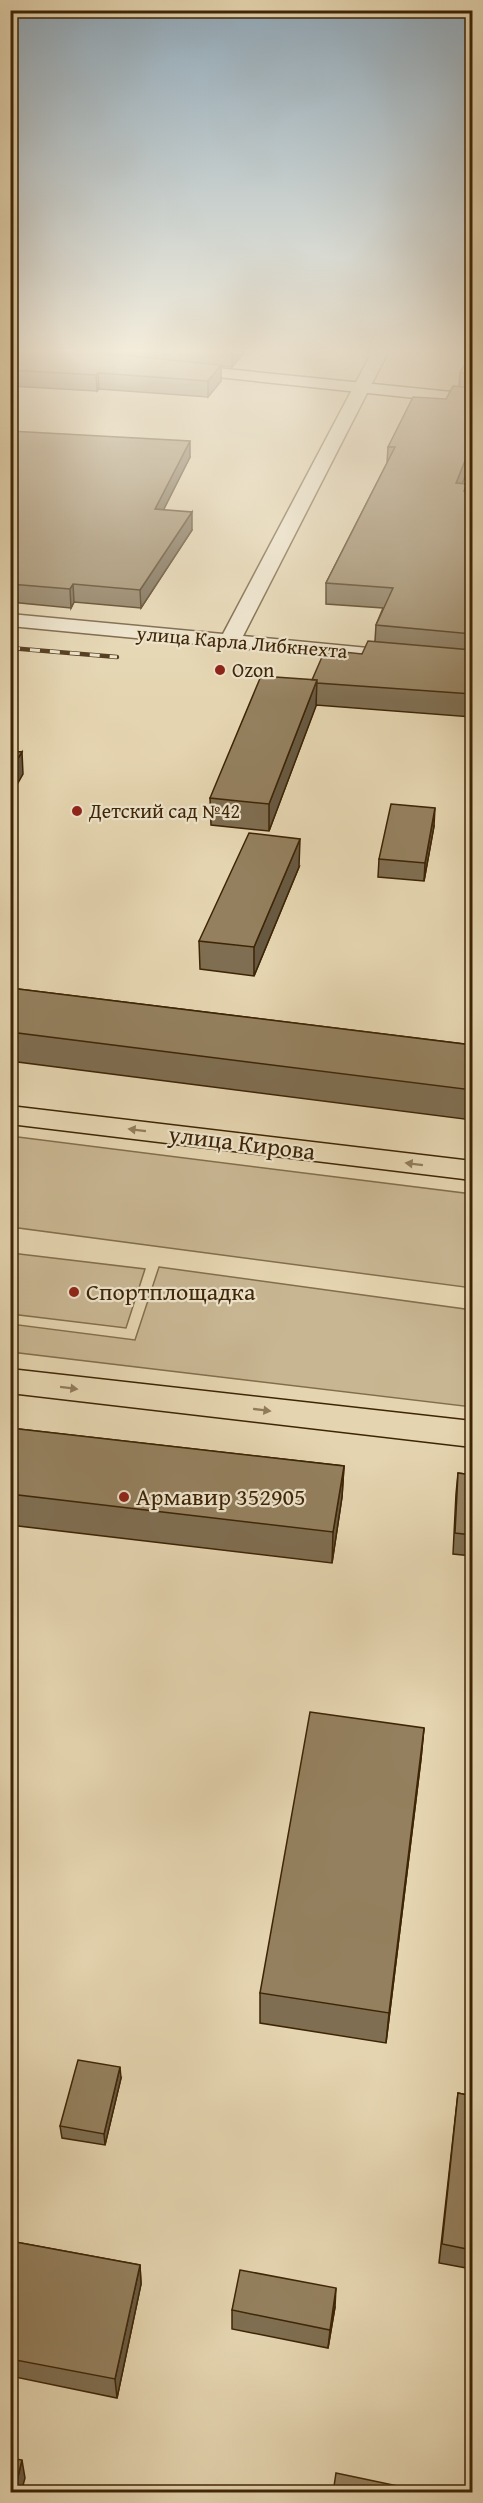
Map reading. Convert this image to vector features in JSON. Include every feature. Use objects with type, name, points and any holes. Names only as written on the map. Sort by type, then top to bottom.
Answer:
[{"type":"main road","name":"улица Кирова","points":[[10,1115],[472,1171]]},
{"type":"main road","points":[[10,1381],[472,1434]]},
{"type":"street","points":[[230,640],[319,467]]},
{"type":"street","name":"улица Карла Либкнехта","points":[[10,620],[472,664]]},
{"type":"shaded area","points":[[10,1136],[472,1194],[472,1288],[11,1227]]},
{"type":"shaded area","name":"Спортплощадка","points":[[11,1253],[145,1269],[126,1328],[11,1314]]},
{"type":"shaded area","points":[[159,1267],[472,1310],[472,1407],[11,1352],[11,1324],[135,1340]]},
{"type":"building","points":[[10,467],[177,467],[155,509],[192,512],[140,590],[73,584],[70,589],[10,584]]},
{"type":"building","points":[[385,467],[462,467],[456,483],[467,484],[464,491],[472,491],[472,634],[376,625],[393,588],[326,583]]},
{"type":"building","points":[[368,641],[472,650],[472,694],[317,683],[317,680],[312,680],[325,650],[362,654]]},
{"type":"building","points":[[261,676],[317,680],[269,804],[210,798]]},
{"type":"building","points":[[10,751],[22,752],[10,771]]},
{"type":"building","points":[[391,804],[435,808],[425,863],[379,859]]},
{"type":"building","points":[[249,833],[300,839],[254,947],[199,941]]},
{"type":"building","points":[[10,988],[472,1045],[472,1090],[10,1032]]},
{"type":"building","points":[[10,1428],[344,1466],[333,1532],[10,1494]]},
{"type":"building","points":[[458,1473],[472,1475],[472,1535],[455,1533]]},
{"type":"building","points":[[310,1712],[424,1728],[389,2013],[260,1993]]},
{"type":"building","points":[[78,2060],[120,2067],[104,2134],[60,2126]]},
{"type":"building","points":[[458,2093],[472,2096],[472,2250],[442,2244]]},
{"type":"building","points":[[10,2241],[140,2265],[115,2379],[10,2359]]},
{"type":"building","points":[[240,2270],[336,2288],[330,2330],[232,2310]]},
{"type":"building","points":[[10,2458],[22,2460],[14,2493],[10,2493]]},
{"type":"building","points":[[336,2473],[431,2493],[333,2493]]},
{"type":"railway","points":[[10,648],[117,657]]},
{"type":"place","name":"Ozon","points":[[220,670]]},
{"type":"place","name":"Детский сад №42","points":[[77,811]]},
{"type":"place","name":"Спортплощадка","points":[[74,1292]]},
{"type":"place","name":"Армавир 352905","points":[[124,1497]]}]
